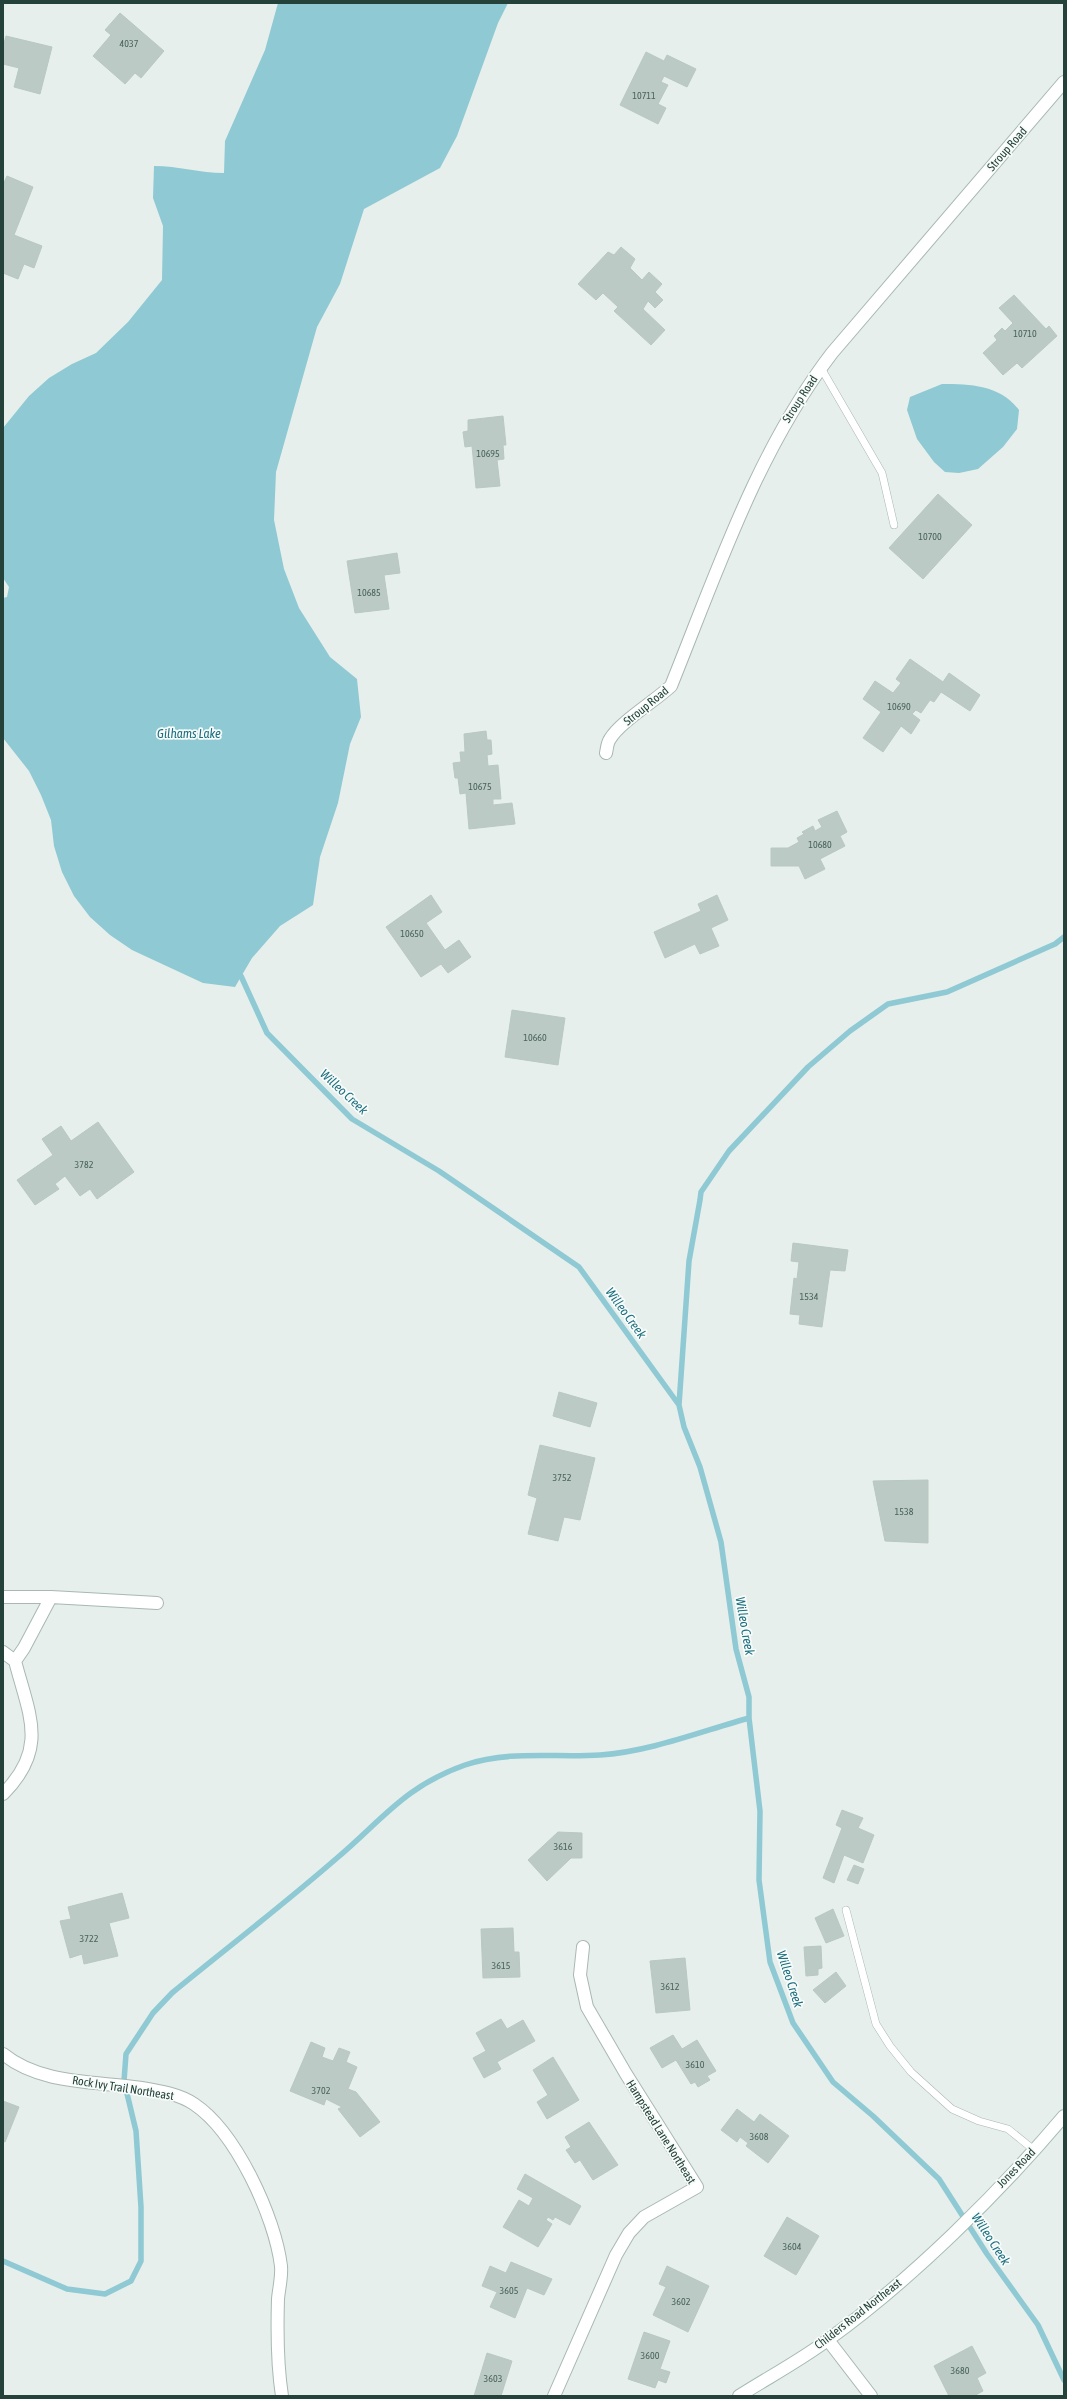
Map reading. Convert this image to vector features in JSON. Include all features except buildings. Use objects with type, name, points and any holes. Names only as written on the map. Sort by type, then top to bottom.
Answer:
[{"type":"street","name":"Stroup Road","points":[[606,753],[609,740],[619,727],[653,703],[671,686],[754,484],[783,425],[805,388],[1064,82]]},
{"type":"street","points":[[3,1597],[51,1596],[157,1603]]},
{"type":"street","points":[[15,1661],[24,1648],[51,1596]]},
{"type":"street","points":[[3,1652],[15,1661],[33,1732],[32,1748],[23,1770],[3,1794]]},
{"type":"street","name":"Hampstead Lane Northeast","points":[[554,2396],[616,2255],[629,2233],[644,2217],[697,2187],[626,2074],[587,2007],[580,1975],[584,1947]]},
{"type":"street","name":"Rock Ivy Trail Northeast","points":[[3,2054],[13,2062],[34,2072],[77,2081],[142,2088],[180,2096],[195,2105],[208,2116],[232,2145],[246,2168],[270,2217],[281,2268],[278,2338],[282,2396]]},
{"type":"street","name":"Jones Road","points":[[967,2219],[1012,2174],[1064,2116]]},
{"type":"street","name":"Childers Road Northeast","points":[[739,2396],[828,2340],[866,2311],[967,2219]]},
{"type":"street","points":[[828,2340],[871,2396]]},
{"type":"lane","points":[[821,368],[882,474],[894,525]]},
{"type":"lane","points":[[846,1910],[876,2024],[890,2046],[911,2072],[952,2110],[979,2121],[1008,2129],[1034,2150]]},
{"type":"water","name":"Gilhams Lake","points":[[278,3],[508,3],[498,23],[457,136],[440,168],[364,209],[340,284],[317,327],[276,472],[274,520],[284,569],[299,608],[330,657],[357,679],[361,717],[350,744],[338,803],[320,857],[313,905],[280,926],[252,958],[235,987],[203,983],[132,950],[110,935],[90,917],[74,896],[62,872],[54,846],[51,820],[41,795],[29,771],[3,738],[3,598],[7,597],[9,587],[3,578],[3,428],[29,396],[49,378],[72,364],[96,353],[128,322],[162,280],[163,226],[153,198],[154,166],[224,173],[225,141],[265,50]]},
{"type":"water","points":[[942,384],[974,386],[994,391],[1003,395],[1019,410],[1017,429],[1003,447],[978,469],[959,473],[945,472],[934,462],[917,439],[907,410],[910,397]]},
{"type":"waterway","points":[[679,1405],[689,1261],[701,1192],[729,1151],[808,1067],[850,1031],[888,1004],[947,992],[1055,944],[1064,937]]},
{"type":"waterway","name":"Willeo Creek","points":[[241,976],[267,1033],[352,1119],[439,1171],[579,1267],[679,1405],[684,1427],[700,1467],[721,1542],[736,1649],[749,1697],[749,1718],[760,1811],[759,1880],[770,1962],[793,2023],[833,2082],[873,2116],[939,2179],[987,2254],[1038,2325],[1064,2380]]},
{"type":"waterway","points":[[3,2261],[67,2289],[105,2294],[131,2281],[141,2261],[141,2207],[136,2131],[124,2081],[126,2054],[153,2013],[172,1993],[276,1910],[353,1844],[381,1817],[410,1794],[444,1773],[482,1760],[515,1756],[583,1756],[619,1753],[675,1740],[749,1718]]}]
